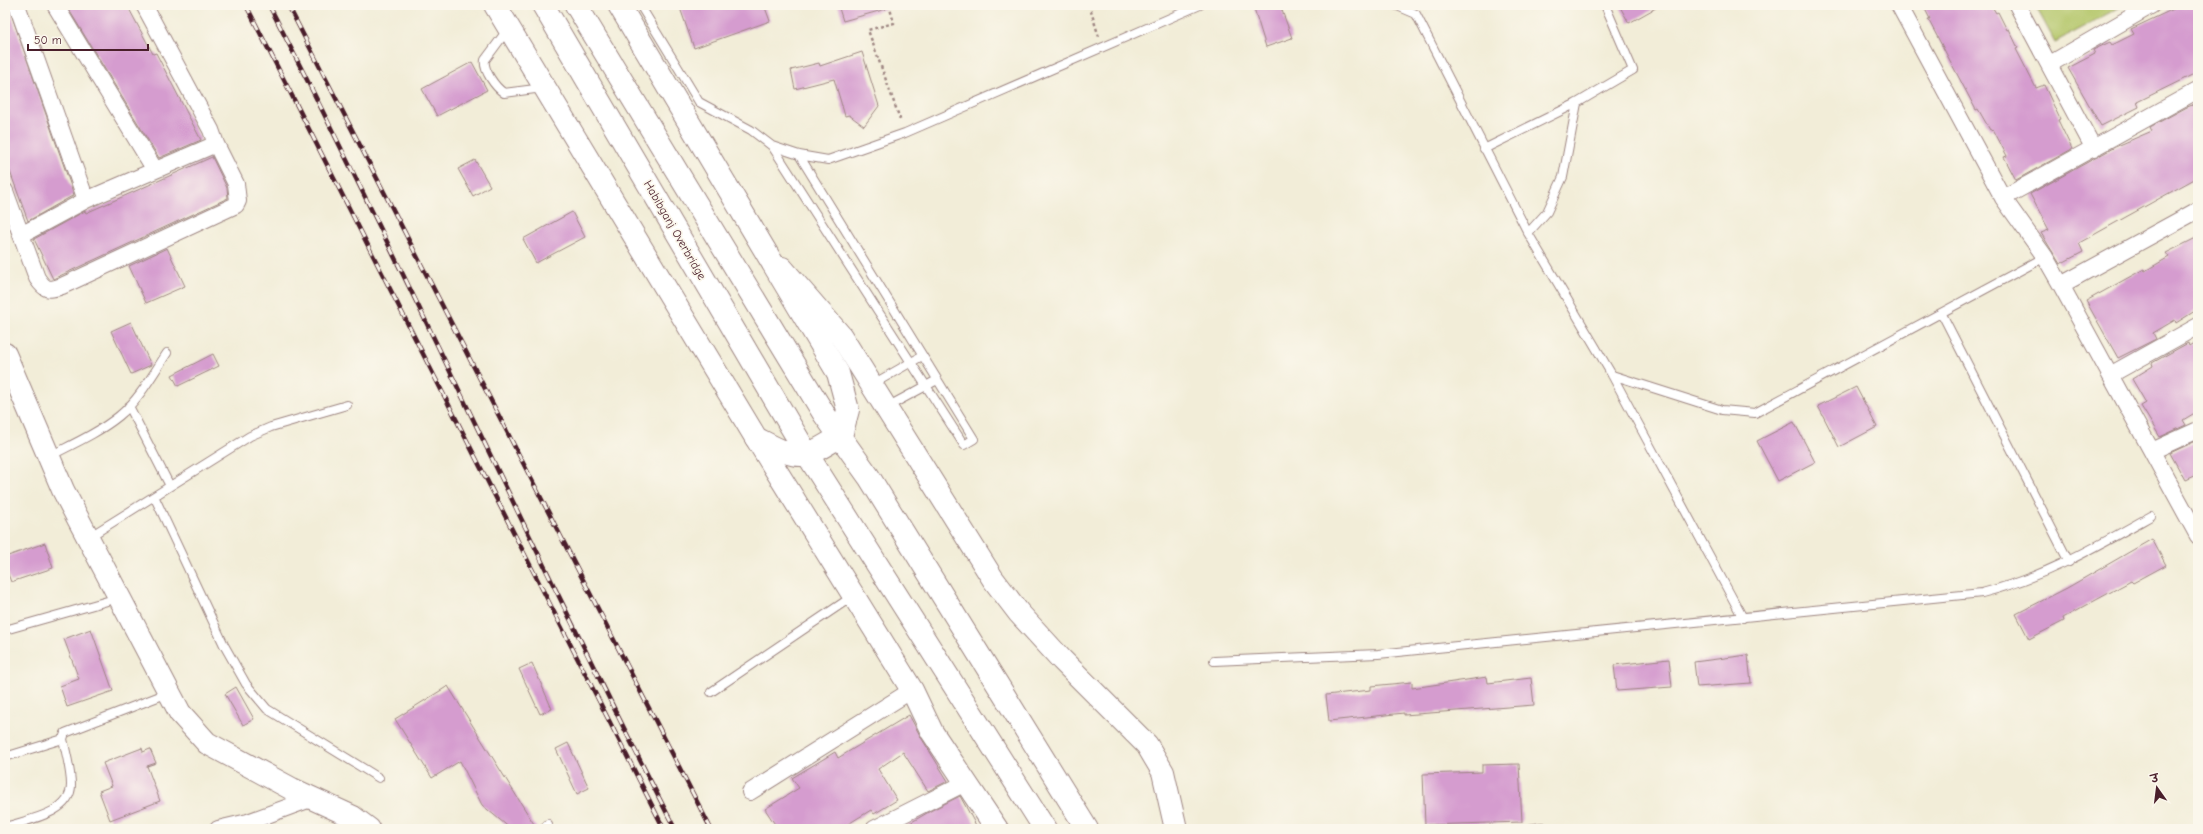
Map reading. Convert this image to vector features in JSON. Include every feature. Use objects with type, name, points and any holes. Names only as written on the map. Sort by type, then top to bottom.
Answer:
[{"type":"main road","points":[[495,5],[756,438],[912,690],[932,732],[967,782],[997,829]]},
{"type":"main road","name":"Habibganj Overbridge","points":[[543,5],[807,454],[1044,829]]},
{"type":"main road","points":[[576,5],[824,414],[841,436],[873,484],[1086,829]]},
{"type":"main road","points":[[619,5],[838,373],[848,410],[841,436],[807,454],[794,454],[779,449],[756,438]]},
{"type":"main road","points":[[763,246],[842,336],[993,579],[1019,613],[1062,660],[1147,745],[1163,772],[1176,829]]},
{"type":"main road","points":[[7,364],[63,490],[180,713],[207,743],[230,757],[353,817],[369,829]]},
{"type":"street","points":[[17,5],[86,200]]},
{"type":"street","points":[[55,5],[155,170]]},
{"type":"street","points":[[5,191],[37,278],[43,288],[49,290],[62,286],[229,208],[238,201],[236,184],[216,144],[211,130],[144,5]]},
{"type":"street","points":[[1899,5],[2003,198],[2045,257],[2061,284],[2198,536]]},
{"type":"street","points":[[2017,5],[2050,64],[2094,149]]},
{"type":"street","points":[[2050,64],[2152,5]]},
{"type":"street","points":[[2003,198],[2094,149],[2198,90]]},
{"type":"street","points":[[21,235],[86,200],[216,144]]},
{"type":"street","points":[[2061,284],[2198,210]]},
{"type":"street","points":[[2110,376],[2198,326]]},
{"type":"street","points":[[2152,451],[2198,430]]},
{"type":"street","points":[[750,792],[912,690]]},
{"type":"street","points":[[877,828],[967,782]]},
{"type":"street","points":[[218,829],[248,822],[313,798]]},
{"type":"lane","points":[[640,5],[699,102],[750,130],[772,146],[818,160],[838,158],[905,134],[1200,5]]},
{"type":"lane","points":[[1394,5],[1416,14],[1528,233],[1612,375],[1743,618]]},
{"type":"lane","points":[[1484,149],[1577,103],[1633,70],[1605,5]]},
{"type":"lane","points":[[509,28],[485,60],[484,66],[498,90],[504,93],[544,88]]},
{"type":"lane","points":[[1528,233],[1547,212],[1563,177],[1577,103]]},
{"type":"lane","points":[[772,146],[964,445],[974,439],[799,155]]},
{"type":"lane","points":[[1612,375],[1722,410],[1755,413],[1942,314],[2045,257]]},
{"type":"lane","points":[[1942,314],[2069,562]]},
{"type":"lane","points":[[49,457],[101,429],[120,415],[129,406],[167,353]]},
{"type":"lane","points":[[872,385],[922,356]]},
{"type":"lane","points":[[886,408],[938,380]]},
{"type":"lane","points":[[88,538],[250,436],[271,427],[347,405]]},
{"type":"lane","points":[[129,406],[170,486]]},
{"type":"lane","points":[[154,496],[224,645],[246,684],[267,709],[379,778]]},
{"type":"lane","points":[[1214,661],[1378,654],[1982,593],[2015,585],[2069,562],[2151,516]]},
{"type":"lane","points":[[711,692],[854,596]]},
{"type":"lane","points":[[5,630],[119,597]]},
{"type":"lane","points":[[5,827],[51,812],[65,800],[71,786],[63,739],[65,733],[71,729],[169,692]]},
{"type":"lane","points":[[5,757],[63,739]]},
{"type":"lane","points":[[1529,829],[1542,827],[1544,829]]},
{"type":"path","points":[[889,5],[894,23],[868,30],[905,134]]},
{"type":"path","points":[[1089,5],[1103,48]]},
{"type":"green space","points":[[2035,5],[2124,5],[2055,42]]},
{"type":"building","points":[[5,5],[8,5],[74,195],[28,221],[5,158]]},
{"type":"building","points":[[66,5],[127,5],[153,54],[156,53],[201,140],[159,158]]},
{"type":"building","points":[[679,5],[764,5],[770,21],[694,48]]},
{"type":"building","points":[[838,5],[886,5],[886,9],[843,21]]},
{"type":"building","points":[[1253,5],[1280,5],[1292,38],[1266,47]]},
{"type":"building","points":[[1619,5],[1661,5],[1629,23]]},
{"type":"building","points":[[1923,5],[1991,5],[1996,13],[1998,12],[2007,30],[2009,29],[2018,48],[2016,49],[2036,88],[2044,85],[2060,119],[2058,120],[2072,149],[2016,180],[2004,157],[2007,156],[1993,129],[1990,130],[1978,109],[1976,110],[1928,19],[1930,19]]},
{"type":"building","points":[[2182,5],[2198,5],[2198,72],[2137,102],[2139,107],[2101,126],[2068,68],[2095,54],[2093,50],[2110,42],[2112,45],[2134,34],[2131,29]]},
{"type":"building","points":[[862,52],[879,106],[864,126],[849,115],[845,116],[834,79],[795,89],[791,70],[819,63],[820,66]]},
{"type":"building","points":[[472,62],[487,90],[437,116],[422,89]]},
{"type":"building","points":[[2198,103],[2198,177],[2079,243],[2083,252],[2060,264],[2041,233],[2049,230],[2030,194],[2115,147],[2152,131],[2150,127],[2187,107]]},
{"type":"building","points":[[212,157],[227,188],[228,198],[53,279],[34,239],[85,211],[86,213]]},
{"type":"building","points":[[475,160],[490,186],[473,196],[458,169]]},
{"type":"building","points":[[572,212],[585,237],[536,263],[523,239]]},
{"type":"building","points":[[2198,237],[2198,309],[2176,323],[2175,320],[2153,333],[2156,339],[2118,358],[2086,301],[2144,269],[2145,271],[2169,257],[2166,253]]},
{"type":"building","points":[[167,248],[185,286],[146,303],[129,266]]},
{"type":"building","points":[[131,322],[151,365],[131,374],[111,331]]},
{"type":"building","points":[[2198,340],[2198,411],[2183,420],[2186,425],[2160,437],[2141,406],[2146,403],[2132,379],[2153,366],[2152,363],[2188,343],[2189,346]]},
{"type":"building","points":[[213,354],[219,366],[178,386],[172,375]]},
{"type":"building","points":[[1856,387],[1877,427],[1839,447],[1818,406]]},
{"type":"building","points":[[1794,422],[1815,462],[1778,481],[1757,441]]},
{"type":"building","points":[[2196,441],[2198,445],[2198,474],[2185,480],[2170,453]]},
{"type":"building","points":[[2152,539],[2166,565],[2133,583],[2131,581],[2063,618],[2064,621],[2029,639],[2016,614],[2067,588]]},
{"type":"building","points":[[45,543],[53,568],[11,582],[5,566],[5,557]]},
{"type":"building","points":[[91,629],[113,691],[67,707],[60,686],[79,679],[64,639]]},
{"type":"building","points":[[1748,655],[1751,683],[1697,687],[1694,662]]},
{"type":"building","points":[[1669,659],[1672,687],[1617,691],[1614,665]]},
{"type":"building","points":[[532,663],[552,709],[540,714],[519,669]]},
{"type":"building","points":[[1487,677],[1488,683],[1531,678],[1534,705],[1404,715],[1404,713],[1329,721],[1326,695],[1371,690],[1371,686],[1412,682],[1412,688]]},
{"type":"building","points":[[448,686],[537,829],[511,829],[482,805],[460,761],[432,778],[395,719]]},
{"type":"building","points":[[236,687],[254,719],[243,725],[225,694]]},
{"type":"building","points":[[909,715],[948,781],[928,791],[903,752],[878,769],[897,800],[874,814],[871,810],[840,829],[778,829],[765,809],[799,788],[792,778],[835,752],[838,758]]},
{"type":"building","points":[[568,743],[589,788],[577,794],[556,749]]},
{"type":"building","points":[[142,748],[143,752],[150,749],[156,763],[147,766],[160,801],[110,820],[99,791],[112,786],[103,763]]},
{"type":"building","points":[[1519,764],[1522,822],[1425,825],[1423,774],[1482,772],[1482,765]]},
{"type":"building","points":[[960,796],[978,829],[900,829],[932,810]]},
{"type":"railway","points":[[246,5],[664,829]]},
{"type":"railway","points":[[269,5],[372,210],[572,624],[675,829]]},
{"type":"railway","points":[[288,5],[711,829]]}]
